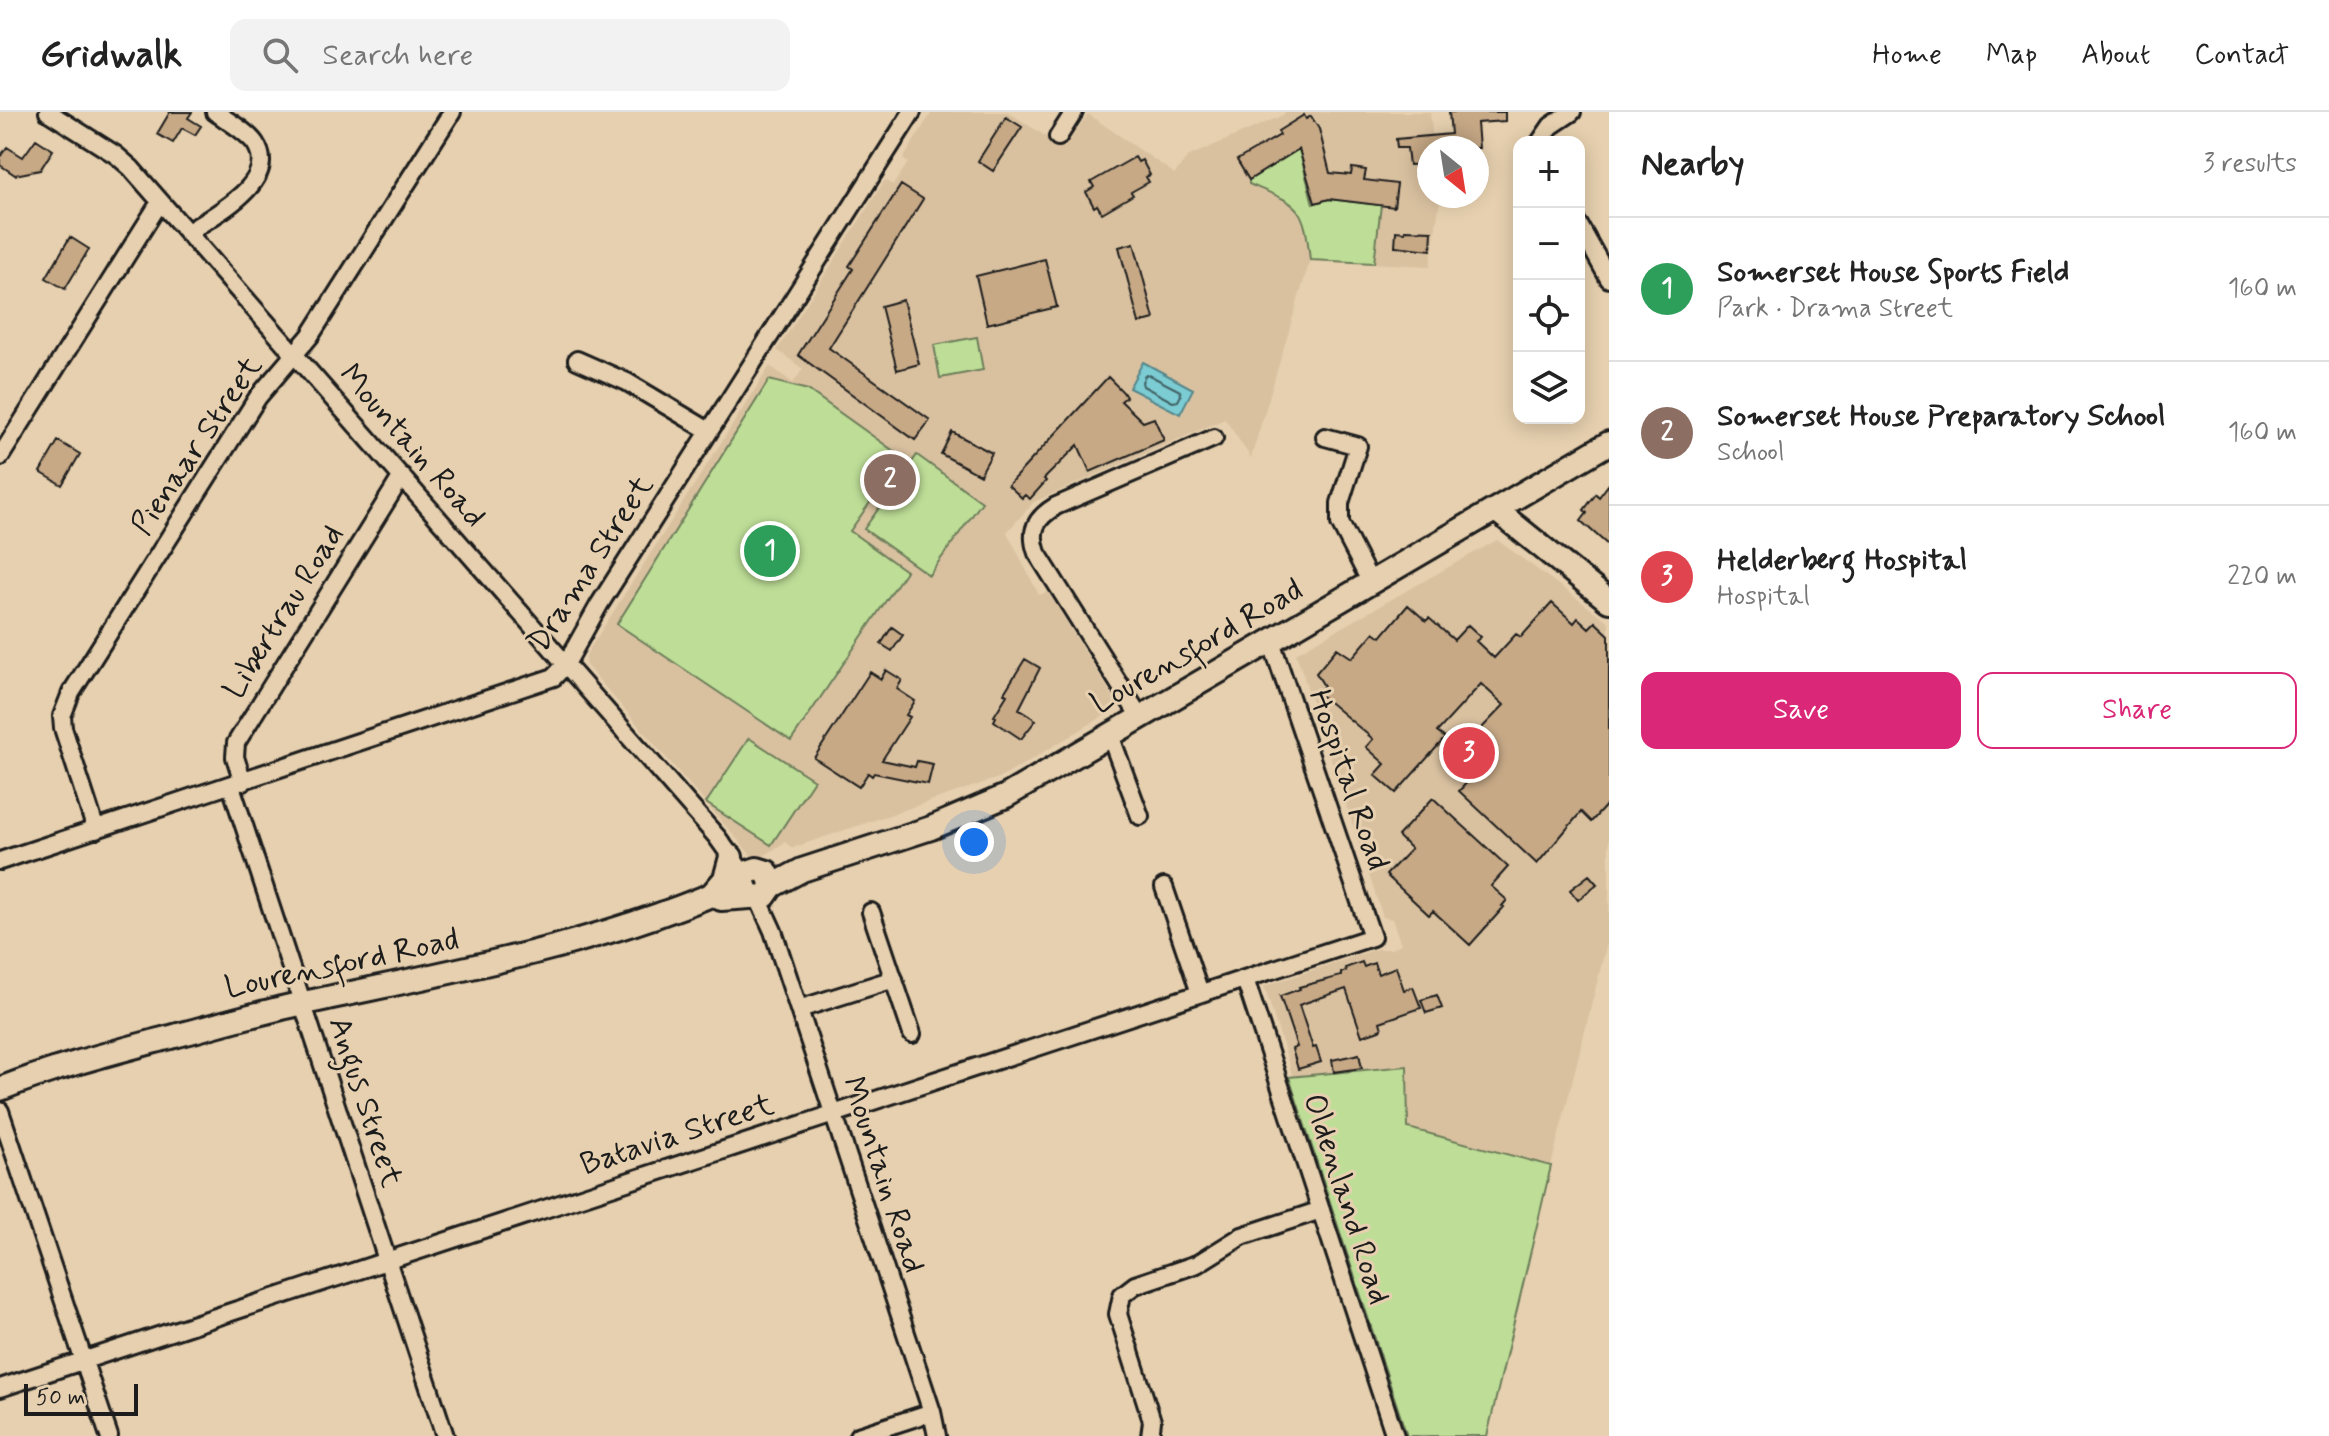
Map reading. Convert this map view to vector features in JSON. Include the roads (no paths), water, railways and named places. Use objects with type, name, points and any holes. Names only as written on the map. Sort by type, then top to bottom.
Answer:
[{"type":"street","points":[[187,233],[247,191],[259,173],[261,159],[256,144],[215,112]]},
{"type":"street","name":"Pienaar Street","points":[[96,830],[63,728],[65,705],[258,397],[310,336],[452,112]]},
{"type":"street","name":"Drama Street","points":[[0,861],[548,680],[566,664],[599,605],[912,112]]},
{"type":"street","points":[[1058,137],[1074,112]]},
{"type":"street","points":[[1544,136],[1551,126],[1572,112]]},
{"type":"street","name":"Mountain Road","points":[[56,114],[116,155],[160,202],[757,884],[932,1412],[937,1436]]},
{"type":"street","points":[[0,457],[160,202]]},
{"type":"street","points":[[1585,236],[1609,279]]},
{"type":"street","points":[[577,360],[627,382],[709,431]]},
{"type":"street","points":[[1325,437],[1358,446],[1340,503],[1340,523],[1371,583]]},
{"type":"street","points":[[1140,717],[1037,553],[1033,529],[1045,513],[1056,506],[1214,438]]},
{"type":"street","name":"Lourensford Road","points":[[0,1089],[79,1061],[303,1003],[483,966],[583,939],[931,828],[980,809],[1609,443]]},
{"type":"street","name":"Libertrau Road","points":[[237,784],[236,743],[402,476]]},
{"type":"street","points":[[1496,510],[1609,601]]},
{"type":"street","name":"Hospital Road","points":[[1271,641],[1372,937]]},
{"type":"street","points":[[1110,735],[1140,816]]},
{"type":"street","name":"Angus Street","points":[[237,784],[303,1003],[445,1436]]},
{"type":"street","name":"Mountain Road","points":[[717,837],[757,884]]},
{"type":"street","points":[[703,900],[725,879],[731,857]]},
{"type":"street","points":[[1164,887],[1200,993]]},
{"type":"street","points":[[871,912],[912,1034]]},
{"type":"street","name":"Batavia Street","points":[[0,1388],[1372,937]]},
{"type":"street","points":[[799,1009],[894,979]]},
{"type":"street","name":"Oldenland Road","points":[[1245,979],[1395,1436]]},
{"type":"street","points":[[0,1111],[109,1436]]},
{"type":"street","points":[[1150,1436],[1152,1421],[1118,1314],[1122,1295],[1135,1285],[1197,1264],[1242,1236],[1321,1210]]},
{"type":"street","points":[[858,1436],[932,1412]]},
{"type":"water","points":[[1143,362],[1193,389],[1180,414],[1129,388]]},
{"type":"place","name":"Somerset House Preparatory School","points":[[890,480]]},
{"type":"place","name":"Somerset House Sports Field","points":[[770,551]]},
{"type":"place","name":"Helderberg Hospital","points":[[1469,753]]}]
